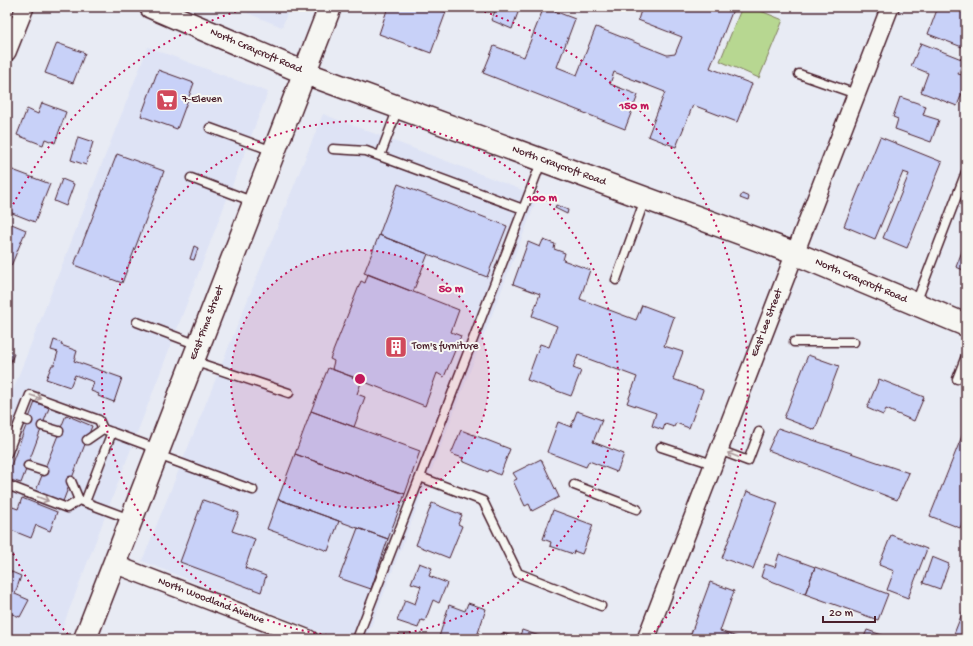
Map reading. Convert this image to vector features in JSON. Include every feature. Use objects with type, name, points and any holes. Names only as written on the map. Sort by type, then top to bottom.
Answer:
[{"type":"main road","name":"East Pima Street","points":[[85,639],[330,7]]},
{"type":"main road","name":"North Craycroft Road","points":[[159,8],[305,73],[794,253],[966,325]]},
{"type":"street","points":[[7,52],[25,7]]},
{"type":"street","name":"East Lee Street","points":[[646,639],[890,7]]},
{"type":"street","name":"North Woodland Avenue","points":[[114,564],[309,639]]},
{"type":"lane","points":[[799,74],[856,94]]},
{"type":"lane","points":[[380,156],[398,107]]},
{"type":"lane","points":[[210,128],[274,152]]},
{"type":"lane","points":[[333,149],[366,151],[523,209]]},
{"type":"lane","points":[[356,639],[542,160]]},
{"type":"lane","points":[[916,304],[966,172]]},
{"type":"lane","points":[[191,178],[254,202]]},
{"type":"lane","points":[[616,280],[645,198]]},
{"type":"lane","points":[[136,322],[196,353],[289,393]]},
{"type":"lane","points":[[794,342],[854,342]]},
{"type":"lane","points":[[957,379],[966,356]]},
{"type":"lane","points":[[9,457],[25,420],[30,395],[99,420],[103,429],[253,490]]},
{"type":"lane","points":[[42,426],[59,431]]},
{"type":"lane","points":[[87,440],[103,429]]},
{"type":"lane","points":[[7,485],[67,508],[82,501],[112,432]]},
{"type":"lane","points":[[661,446],[716,457],[748,461],[760,432]]},
{"type":"lane","points":[[28,466],[44,471]]},
{"type":"lane","points":[[420,477],[483,501],[518,573],[601,606]]},
{"type":"lane","points":[[71,481],[82,501],[131,519]]},
{"type":"lane","points":[[574,485],[637,509]]},
{"type":"shaded area","points":[[232,7],[290,7],[282,27]]},
{"type":"shaded area","points":[[148,47],[268,92],[58,639],[7,639],[7,405]]},
{"type":"shaded area","points":[[323,114],[538,196],[366,639],[337,639],[142,561]]},
{"type":"green space","points":[[742,7],[751,7],[783,20],[759,78],[720,61]]},
{"type":"building","points":[[388,7],[431,7],[446,12],[431,53],[379,34]]},
{"type":"building","points":[[497,7],[520,7],[512,29],[491,20]]},
{"type":"building","points":[[544,7],[575,19],[557,67],[577,75],[596,27],[667,55],[675,54],[682,37],[638,20],[642,7],[734,7],[710,68],[752,84],[737,122],[693,105],[676,147],[648,136],[665,92],[614,72],[610,84],[638,95],[625,129],[483,73],[494,46],[524,57]]},
{"type":"building","points":[[938,7],[958,7],[966,10],[966,36],[962,47],[928,34]]},
{"type":"building","points":[[57,43],[85,53],[73,83],[45,73]]},
{"type":"building","points":[[921,43],[964,60],[958,74],[966,76],[966,83],[957,106],[921,92],[928,73],[911,66]]},
{"type":"building","name":"7-Eleven","points":[[158,70],[194,83],[177,129],[141,116]]},
{"type":"building","points":[[900,97],[926,106],[923,115],[939,120],[931,142],[895,129],[898,119],[893,117]]},
{"type":"building","points":[[42,103],[66,112],[55,143],[45,139],[43,145],[17,135],[27,109],[38,114]]},
{"type":"building","points":[[78,137],[93,142],[86,165],[71,160]]},
{"type":"building","points":[[880,137],[942,162],[907,248],[883,238],[909,174],[903,172],[875,239],[844,226]]},
{"type":"building","points":[[117,154],[164,171],[122,283],[74,265]]},
{"type":"building","points":[[10,169],[50,184],[35,222],[7,211],[7,177]]},
{"type":"building","points":[[62,179],[74,184],[66,206],[54,201]]},
{"type":"building","points":[[398,184],[507,226],[487,277],[379,235]]},
{"type":"building","points":[[742,194],[749,197],[748,201],[740,198]]},
{"type":"building","points":[[556,205],[568,210],[567,214],[555,208]]},
{"type":"building","points":[[7,222],[26,230],[11,266],[7,265]]},
{"type":"building","points":[[379,235],[428,254],[413,292],[364,273]]},
{"type":"building","points":[[543,240],[555,244],[554,249],[565,253],[563,260],[590,270],[580,299],[636,320],[642,305],[674,317],[664,346],[683,352],[673,379],[703,390],[689,428],[676,423],[674,427],[665,424],[663,430],[652,426],[656,413],[627,403],[637,377],[578,355],[573,368],[581,371],[571,396],[527,380],[540,344],[549,347],[557,326],[532,316],[540,294],[513,284],[528,242],[540,247]]},
{"type":"building","points":[[966,241],[966,271],[956,267]]},
{"type":"building","points":[[194,246],[198,248],[194,260],[190,259]]},
{"type":"building","name":"Tom's furniture","points":[[368,274],[459,310],[451,332],[461,336],[444,377],[437,373],[425,406],[332,369],[334,361],[330,359],[361,281],[365,283]]},
{"type":"building","points":[[54,340],[62,343],[61,345],[77,351],[74,361],[122,378],[114,402],[98,396],[99,394],[91,391],[94,382],[75,375],[70,387],[46,379],[52,365],[54,365],[58,352],[51,350]]},
{"type":"building","points":[[7,352],[14,354],[10,364],[7,363]]},
{"type":"building","points":[[808,355],[839,366],[815,430],[784,418]]},
{"type":"building","points":[[328,368],[362,380],[357,394],[365,397],[354,427],[311,411]]},
{"type":"building","points":[[879,379],[924,397],[914,421],[886,409],[883,415],[867,408]]},
{"type":"building","points":[[35,402],[49,408],[21,483],[7,479],[7,476]]},
{"type":"building","points":[[311,411],[420,451],[405,494],[295,454]]},
{"type":"building","points":[[577,411],[602,420],[593,442],[624,454],[617,472],[589,461],[586,467],[547,452],[558,422],[571,427]]},
{"type":"building","points":[[66,415],[92,426],[62,504],[35,493]]},
{"type":"building","points":[[966,426],[966,513],[960,528],[930,516]]},
{"type":"building","points":[[778,428],[909,473],[897,500],[768,450]]},
{"type":"building","points":[[461,430],[510,449],[500,475],[489,470],[488,472],[462,461],[463,458],[451,454]]},
{"type":"building","points":[[295,454],[405,494],[388,539],[278,499]]},
{"type":"building","points":[[541,459],[559,497],[532,511],[529,504],[525,506],[513,481],[517,479],[513,473]]},
{"type":"building","points":[[747,491],[778,503],[753,569],[722,558]]},
{"type":"building","points":[[22,498],[57,512],[50,531],[36,525],[31,538],[11,530],[7,539],[7,505],[18,509]]},
{"type":"building","points":[[278,499],[339,521],[328,551],[267,529]]},
{"type":"building","points":[[203,500],[239,513],[232,531],[255,539],[245,568],[266,576],[261,592],[180,562]]},
{"type":"building","points":[[432,503],[462,515],[458,524],[462,526],[449,558],[416,545]]},
{"type":"building","points":[[553,510],[593,525],[582,554],[574,551],[573,554],[550,546],[551,542],[543,539]]},
{"type":"building","points":[[358,528],[388,539],[371,589],[339,578]]},
{"type":"building","points":[[891,535],[927,549],[908,598],[887,590],[894,571],[879,565]]},
{"type":"building","points":[[779,554],[815,567],[805,594],[761,577],[765,564],[775,567]]},
{"type":"building","points":[[932,557],[949,564],[940,589],[923,583]]},
{"type":"building","points":[[419,563],[432,568],[429,576],[447,583],[439,603],[433,600],[425,621],[421,620],[418,628],[397,621],[405,600],[415,604],[421,586],[411,583]]},
{"type":"building","points":[[815,567],[888,594],[878,620],[805,594]]},
{"type":"building","points":[[7,570],[21,576],[15,594],[29,600],[20,617],[7,612]]},
{"type":"building","points":[[710,582],[734,591],[720,631],[742,639],[689,639]]},
{"type":"building","points":[[468,603],[486,609],[476,639],[446,639],[439,637],[449,605],[465,611]]},
{"type":"building","points":[[963,611],[966,612],[966,639],[952,639]]},
{"type":"building","points":[[522,630],[545,638],[500,639],[502,633],[519,638]]},
{"type":"building","points":[[867,630],[888,637],[887,639],[863,639]]},
{"type":"place","name":"7-Eleven","points":[[167,100]]},
{"type":"place","name":"Tom's furniture","points":[[396,347]]}]
